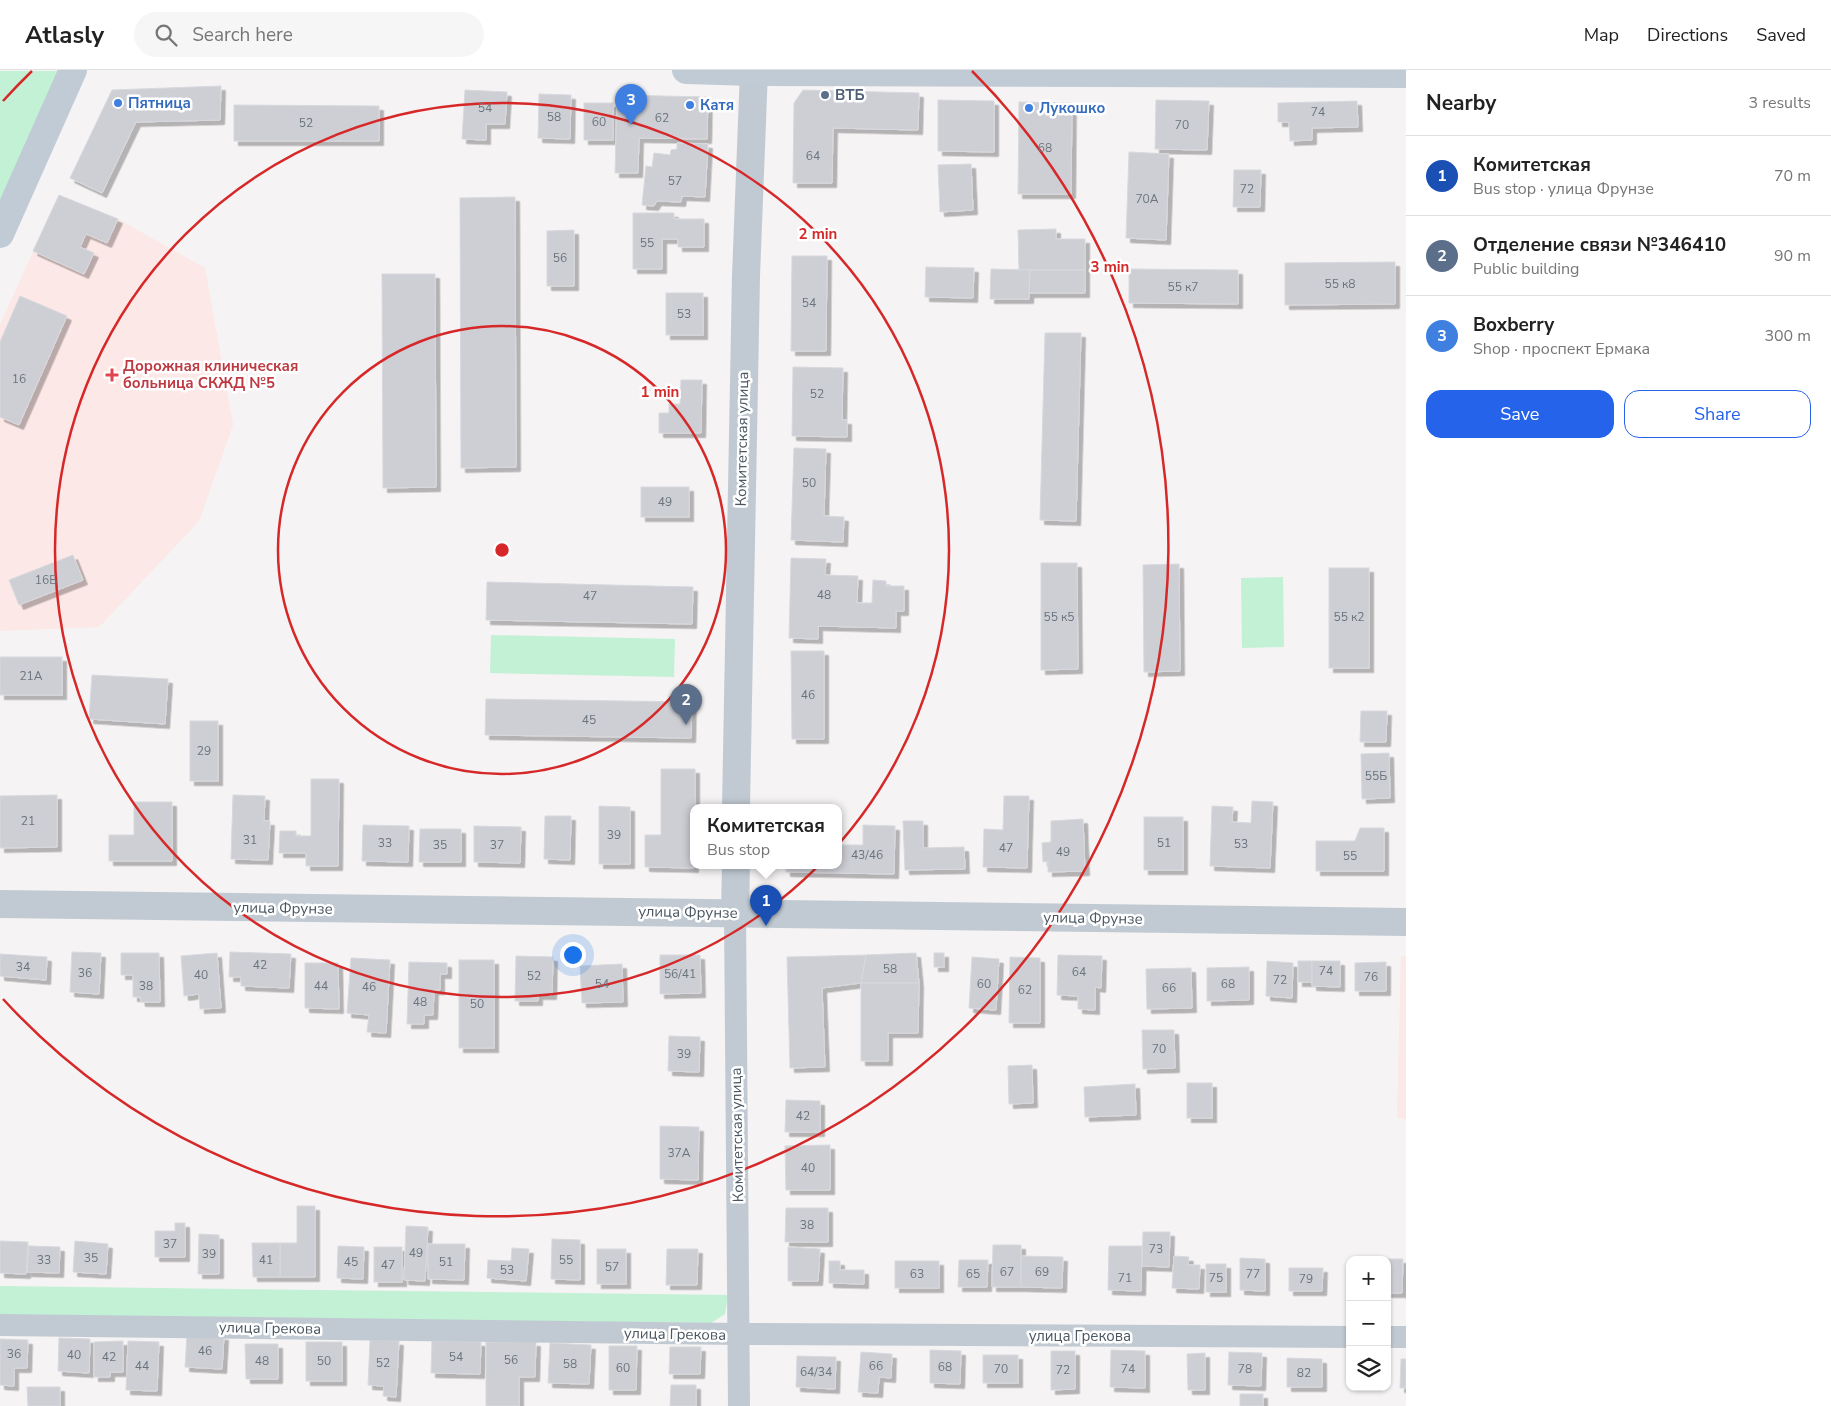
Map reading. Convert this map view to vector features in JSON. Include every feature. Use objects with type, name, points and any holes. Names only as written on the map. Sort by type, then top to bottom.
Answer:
[{"type":"main road","points":[[0,234],[73,70]]},
{"type":"main road","points":[[686,70],[1406,74]]},
{"type":"street","name":"Комитетская улица","points":[[736,804],[746,276],[754,71]]},
{"type":"street","name":"Комитетская улица","points":[[736,869],[739,1406]]},
{"type":"street","name":"улица Фрунзе","points":[[0,904],[1406,922]]},
{"type":"street","name":"улица Грекова","points":[[0,1325],[739,1334],[1346,1337]]},
{"type":"street","points":[[1391,1337],[1406,1337]]},
{"type":"shaded area","name":"Дорожная клиническая больница СКЖД №5","points":[[59,195],[118,219],[205,268],[233,425],[199,521],[99,627],[0,631],[0,325]]},
{"type":"shaded area","points":[[1401,956],[1406,956],[1406,1119],[1397,1118]]},
{"type":"green space","points":[[0,71],[59,71],[0,210]]},
{"type":"green space","points":[[1283,577],[1284,647],[1242,648],[1241,578]]},
{"type":"green space","points":[[491,635],[675,639],[674,677],[490,673]]},
{"type":"green space","points":[[0,1286],[728,1295],[725,1314],[711,1323],[0,1316]]},
{"type":"building","points":[[221,86],[220,120],[136,122],[102,193],[70,178],[112,90]]},
{"type":"building","points":[[465,90],[507,92],[505,124],[486,124],[486,140],[462,139]]},
{"type":"building","points":[[803,90],[919,93],[918,130],[833,128],[832,183],[793,183],[794,103]]},
{"type":"building","points":[[539,94],[571,95],[570,139],[538,138]]},
{"type":"building","points":[[617,95],[708,97],[707,139],[639,138],[638,173],[615,173]]},
{"type":"building","points":[[938,100],[994,101],[994,152],[938,151]]},
{"type":"building","points":[[1156,100],[1209,101],[1207,150],[1155,149]]},
{"type":"building","points":[[1357,101],[1358,127],[1312,128],[1312,140],[1290,141],[1289,122],[1278,122],[1278,103]]},
{"type":"building","points":[[1019,102],[1072,103],[1071,194],[1018,194]]},
{"type":"building","points":[[584,103],[613,103],[613,140],[584,140]]},
{"type":"building","points":[[234,105],[379,106],[379,141],[234,141]]},
{"type":"building","points":[[677,143],[708,144],[705,197],[682,196],[681,202],[657,201],[654,206],[642,205],[646,166],[652,167],[654,153],[670,155],[671,150],[677,149]]},
{"type":"building","points":[[1129,152],[1169,154],[1166,240],[1126,238]]},
{"type":"building","points":[[971,164],[973,210],[940,212],[938,165]]},
{"type":"building","points":[[1234,170],[1261,170],[1260,207],[1233,207]]},
{"type":"building","points":[[59,195],[118,219],[107,243],[86,234],[80,247],[94,253],[84,274],[33,251]]},
{"type":"building","points":[[515,197],[516,467],[461,468],[460,198]]},
{"type":"building","points":[[633,213],[674,213],[674,219],[704,219],[704,247],[678,247],[678,239],[662,239],[662,269],[633,269]]},
{"type":"building","points":[[1056,229],[1056,239],[1085,239],[1085,270],[1019,270],[1018,230]]},
{"type":"building","points":[[574,230],[574,286],[547,286],[547,231]]},
{"type":"building","points":[[792,256],[827,256],[826,351],[791,351]]},
{"type":"building","points":[[1395,262],[1395,304],[1285,305],[1285,263]]},
{"type":"building","points":[[926,267],[974,268],[973,298],[925,297]]},
{"type":"building","points":[[991,269],[1030,270],[1029,299],[990,299]]},
{"type":"building","points":[[1129,269],[1238,270],[1238,304],[1129,303]]},
{"type":"building","points":[[1030,270],[1085,270],[1085,293],[1029,293]]},
{"type":"building","points":[[382,274],[435,274],[436,487],[383,488]]},
{"type":"building","points":[[666,293],[703,293],[703,335],[666,335]]},
{"type":"building","points":[[20,296],[67,316],[19,425],[0,417],[0,342]]},
{"type":"building","points":[[1045,333],[1081,333],[1076,521],[1040,520]]},
{"type":"building","points":[[793,367],[843,368],[842,420],[847,420],[847,437],[792,436]]},
{"type":"building","points":[[681,380],[702,380],[701,433],[659,433],[659,413],[669,413],[669,404],[680,404]]},
{"type":"building","points":[[794,448],[826,449],[824,516],[844,517],[843,542],[791,540]]},
{"type":"building","points":[[641,487],[689,487],[689,517],[641,517]]},
{"type":"building","points":[[73,555],[83,580],[19,605],[9,580]]},
{"type":"building","points":[[791,558],[826,559],[825,575],[858,576],[857,603],[872,603],[873,580],[886,581],[886,586],[904,586],[904,611],[896,611],[896,628],[818,626],[818,639],[789,638]]},
{"type":"building","points":[[1041,563],[1077,563],[1078,669],[1041,670]]},
{"type":"building","points":[[1179,564],[1180,671],[1144,672],[1143,565]]},
{"type":"building","points":[[1329,568],[1369,568],[1369,668],[1329,668]]},
{"type":"building","points":[[487,582],[693,587],[692,624],[486,620]]},
{"type":"building","points":[[791,651],[824,651],[824,739],[792,739]]},
{"type":"building","points":[[0,657],[62,657],[62,695],[0,695]]},
{"type":"building","points":[[92,675],[168,679],[165,724],[89,719]]},
{"type":"building","points":[[486,699],[692,702],[691,738],[485,735]]},
{"type":"building","points":[[1361,711],[1387,711],[1386,742],[1360,742]]},
{"type":"building","points":[[190,721],[218,721],[218,781],[190,781]]},
{"type":"building","points":[[1389,753],[1390,798],[1362,799],[1361,754]]},
{"type":"building","points":[[661,769],[695,769],[695,804],[690,804],[690,868],[645,867],[645,835],[661,835]]},
{"type":"building","points":[[311,779],[339,779],[338,866],[306,866],[306,853],[279,853],[280,831],[296,831],[296,836],[311,836]]},
{"type":"building","points":[[57,795],[57,847],[0,848],[0,796]]},
{"type":"building","points":[[233,795],[265,796],[264,821],[270,821],[268,860],[231,859]]},
{"type":"building","points":[[1004,796],[1029,796],[1027,868],[983,867],[984,829],[1003,830]]},
{"type":"building","points":[[1252,801],[1273,802],[1270,868],[1210,866],[1212,806],[1233,807],[1232,822],[1251,823]]},
{"type":"building","points":[[134,802],[172,802],[172,861],[109,861],[109,835],[134,835]]},
{"type":"building","points":[[599,806],[630,807],[630,864],[599,864]]},
{"type":"building","points":[[545,816],[571,816],[570,860],[544,859]]},
{"type":"building","points":[[1144,817],[1183,817],[1183,870],[1144,870]]},
{"type":"building","points":[[1083,819],[1085,871],[1048,872],[1048,861],[1043,862],[1042,843],[1051,842],[1051,821]]},
{"type":"building","points":[[903,821],[923,821],[923,848],[964,847],[965,869],[905,870]]},
{"type":"building","points":[[363,825],[409,826],[408,862],[362,861]]},
{"type":"building","points":[[863,825],[895,826],[894,874],[786,872],[786,869],[842,869],[842,845],[863,845]]},
{"type":"building","points":[[474,826],[521,827],[520,863],[474,862]]},
{"type":"building","points":[[1360,828],[1384,828],[1384,871],[1316,871],[1316,841],[1355,841]]},
{"type":"building","points":[[420,829],[461,829],[461,862],[419,862]]},
{"type":"building","points":[[72,952],[101,953],[99,994],[70,992]]},
{"type":"building","points":[[230,952],[291,954],[289,988],[241,986],[241,977],[229,977]]},
{"type":"building","points":[[121,953],[159,953],[160,1002],[141,1002],[140,997],[133,997],[133,975],[121,975]]},
{"type":"building","points":[[217,953],[221,1008],[200,1009],[199,994],[184,996],[181,956]]},
{"type":"building","points":[[916,953],[919,983],[861,983],[866,955]]},
{"type":"building","points":[[934,953],[944,953],[944,967],[934,967]]},
{"type":"building","points":[[0,954],[47,957],[46,980],[0,976]]},
{"type":"building","points":[[660,955],[700,955],[701,993],[660,994]]},
{"type":"building","points":[[866,955],[861,983],[822,988],[825,1067],[790,1068],[787,957]]},
{"type":"building","points":[[1058,955],[1102,956],[1101,988],[1095,987],[1095,1010],[1078,1009],[1078,996],[1057,995]]},
{"type":"building","points":[[516,956],[553,957],[552,995],[538,995],[538,1001],[515,1001]]},
{"type":"building","points":[[972,957],[999,959],[996,1010],[969,1008]]},
{"type":"building","points":[[1010,957],[1040,958],[1040,1023],[1009,1023]]},
{"type":"building","points":[[351,958],[390,960],[386,1033],[367,1032],[369,1015],[347,1013]]},
{"type":"building","points":[[459,960],[494,960],[494,1048],[459,1048]]},
{"type":"building","points":[[1267,961],[1293,963],[1292,998],[1266,996]]},
{"type":"building","points":[[1298,961],[1312,961],[1312,982],[1298,982]]},
{"type":"building","points":[[1312,961],[1340,961],[1340,987],[1312,986]]},
{"type":"building","points":[[409,962],[447,963],[447,974],[440,974],[440,990],[434,990],[433,1015],[424,1015],[424,1024],[407,1024]]},
{"type":"building","points":[[1386,962],[1386,991],[1355,991],[1355,963]]},
{"type":"building","points":[[305,963],[338,963],[339,1009],[305,1008]]},
{"type":"building","points":[[622,964],[623,1002],[582,1003],[580,966]]},
{"type":"building","points":[[1249,967],[1249,1000],[1207,1001],[1207,968]]},
{"type":"building","points":[[1191,968],[1192,1008],[1147,1009],[1146,969]]},
{"type":"building","points":[[861,983],[919,983],[918,1033],[888,1033],[888,1061],[861,1061]]},
{"type":"building","points":[[1142,1030],[1174,1030],[1175,1068],[1143,1069]]},
{"type":"building","points":[[669,1036],[700,1037],[699,1072],[668,1071]]},
{"type":"building","points":[[1032,1065],[1033,1103],[1009,1104],[1008,1066]]},
{"type":"building","points":[[1187,1083],[1212,1083],[1212,1118],[1187,1118]]},
{"type":"building","points":[[1135,1084],[1136,1115],[1085,1117],[1084,1087]]},
{"type":"building","points":[[786,1100],[820,1101],[820,1132],[785,1132]]},
{"type":"building","points":[[660,1126],[699,1127],[698,1180],[660,1179]]},
{"type":"building","points":[[830,1145],[830,1190],[786,1190],[785,1146]]},
{"type":"building","points":[[297,1206],[315,1206],[315,1277],[280,1277],[280,1243],[297,1243]]},
{"type":"building","points":[[786,1208],[828,1208],[828,1242],[785,1242]]},
{"type":"building","points":[[175,1223],[185,1223],[185,1257],[155,1257],[155,1231],[175,1231]]},
{"type":"building","points":[[406,1226],[428,1227],[425,1281],[404,1280]]},
{"type":"building","points":[[1143,1232],[1170,1232],[1169,1267],[1142,1266]]},
{"type":"building","points":[[199,1234],[219,1235],[219,1274],[198,1274]]},
{"type":"building","points":[[552,1239],[580,1240],[580,1280],[551,1279]]},
{"type":"building","points":[[0,1241],[28,1242],[26,1274],[0,1273]]},
{"type":"building","points":[[75,1241],[108,1244],[106,1274],[73,1272]]},
{"type":"building","points":[[252,1243],[280,1243],[280,1277],[253,1277]]},
{"type":"building","points":[[428,1244],[465,1244],[464,1280],[428,1279]]},
{"type":"building","points":[[993,1245],[1021,1245],[1021,1287],[992,1287]]},
{"type":"building","points":[[29,1246],[60,1247],[59,1273],[27,1272]]},
{"type":"building","points":[[338,1246],[364,1247],[363,1279],[337,1278]]},
{"type":"building","points":[[1109,1246],[1142,1246],[1141,1291],[1108,1290]]},
{"type":"building","points":[[374,1247],[402,1247],[402,1282],[374,1282]]},
{"type":"building","points":[[788,1247],[820,1249],[818,1281],[788,1281]]},
{"type":"building","points":[[512,1248],[529,1249],[526,1281],[487,1278],[488,1260],[511,1261]]},
{"type":"building","points":[[597,1249],[626,1249],[626,1284],[597,1284]]},
{"type":"building","points":[[667,1249],[698,1249],[697,1285],[666,1285]]},
{"type":"building","points":[[1021,1256],[1063,1257],[1062,1288],[1021,1287]]},
{"type":"building","points":[[1174,1256],[1189,1257],[1188,1265],[1200,1265],[1199,1289],[1172,1288]]},
{"type":"building","points":[[1240,1258],[1265,1259],[1265,1291],[1240,1290]]},
{"type":"building","points":[[1391,1259],[1403,1259],[1402,1293],[1391,1293]]},
{"type":"building","points":[[959,1260],[988,1260],[987,1287],[958,1287]]},
{"type":"building","points":[[829,1261],[840,1261],[840,1270],[864,1270],[864,1284],[829,1283]]},
{"type":"building","points":[[895,1261],[939,1261],[939,1288],[895,1288]]},
{"type":"building","points":[[1206,1264],[1226,1264],[1226,1292],[1206,1292]]},
{"type":"building","points":[[1289,1268],[1323,1268],[1322,1291],[1289,1291]]},
{"type":"building","points":[[187,1334],[224,1336],[222,1369],[185,1367]]},
{"type":"building","points":[[59,1338],[90,1339],[89,1373],[58,1371]]},
{"type":"building","points":[[0,1339],[28,1340],[27,1368],[14,1368],[14,1386],[0,1385]]},
{"type":"building","points":[[370,1340],[399,1341],[396,1397],[383,1396],[384,1386],[368,1385]]},
{"type":"building","points":[[123,1341],[123,1372],[110,1372],[110,1377],[94,1377],[94,1342]]},
{"type":"building","points":[[128,1341],[159,1342],[157,1391],[126,1390]]},
{"type":"building","points":[[432,1341],[481,1342],[480,1374],[431,1373]]},
{"type":"building","points":[[306,1342],[342,1342],[342,1381],[306,1381]]},
{"type":"building","points":[[486,1342],[536,1342],[535,1377],[519,1377],[519,1406],[486,1406]]},
{"type":"building","points":[[550,1343],[591,1345],[589,1384],[548,1383]]},
{"type":"building","points":[[245,1344],[278,1344],[278,1379],[246,1379]]},
{"type":"building","points":[[609,1346],[637,1346],[636,1390],[609,1390]]},
{"type":"building","points":[[670,1347],[701,1347],[700,1374],[669,1374]]},
{"type":"building","points":[[930,1350],[961,1351],[960,1384],[930,1383]]},
{"type":"building","points":[[1111,1350],[1145,1351],[1145,1388],[1110,1387]]},
{"type":"building","points":[[1051,1351],[1075,1351],[1075,1389],[1051,1390]]},
{"type":"building","points":[[861,1352],[892,1354],[891,1378],[879,1377],[878,1393],[858,1392]]},
{"type":"building","points":[[1229,1352],[1262,1353],[1261,1386],[1228,1385]]},
{"type":"building","points":[[1205,1353],[1205,1390],[1188,1390],[1187,1354]]},
{"type":"building","points":[[983,1355],[1018,1355],[1018,1383],[983,1383]]},
{"type":"building","points":[[797,1356],[836,1357],[835,1389],[796,1387]]},
{"type":"building","points":[[1287,1358],[1322,1359],[1322,1387],[1287,1387]]},
{"type":"building","points":[[1401,1359],[1406,1359],[1406,1388],[1400,1388]]},
{"type":"building","points":[[671,1385],[696,1385],[696,1406],[670,1406]]},
{"type":"building","points":[[27,1387],[60,1387],[60,1406],[28,1406]]},
{"type":"building","points":[[1240,1394],[1263,1394],[1263,1406],[1240,1406]]},
{"type":"place","name":"ВТБ","points":[[825,95]]},
{"type":"place","name":"Пятница","points":[[118,103]]},
{"type":"place","name":"Катя","points":[[690,105]]},
{"type":"place","name":"Лукошко","points":[[1029,108]]},
{"type":"place","name":"Boxberry","points":[[631,125]]},
{"type":"place","name":"Дорожная клиническая больница СКЖД №5","points":[[112,375]]},
{"type":"place","name":"Отделение связи №346410","points":[[686,725]]},
{"type":"place","name":"Комитетская","points":[[766,926]]}]
